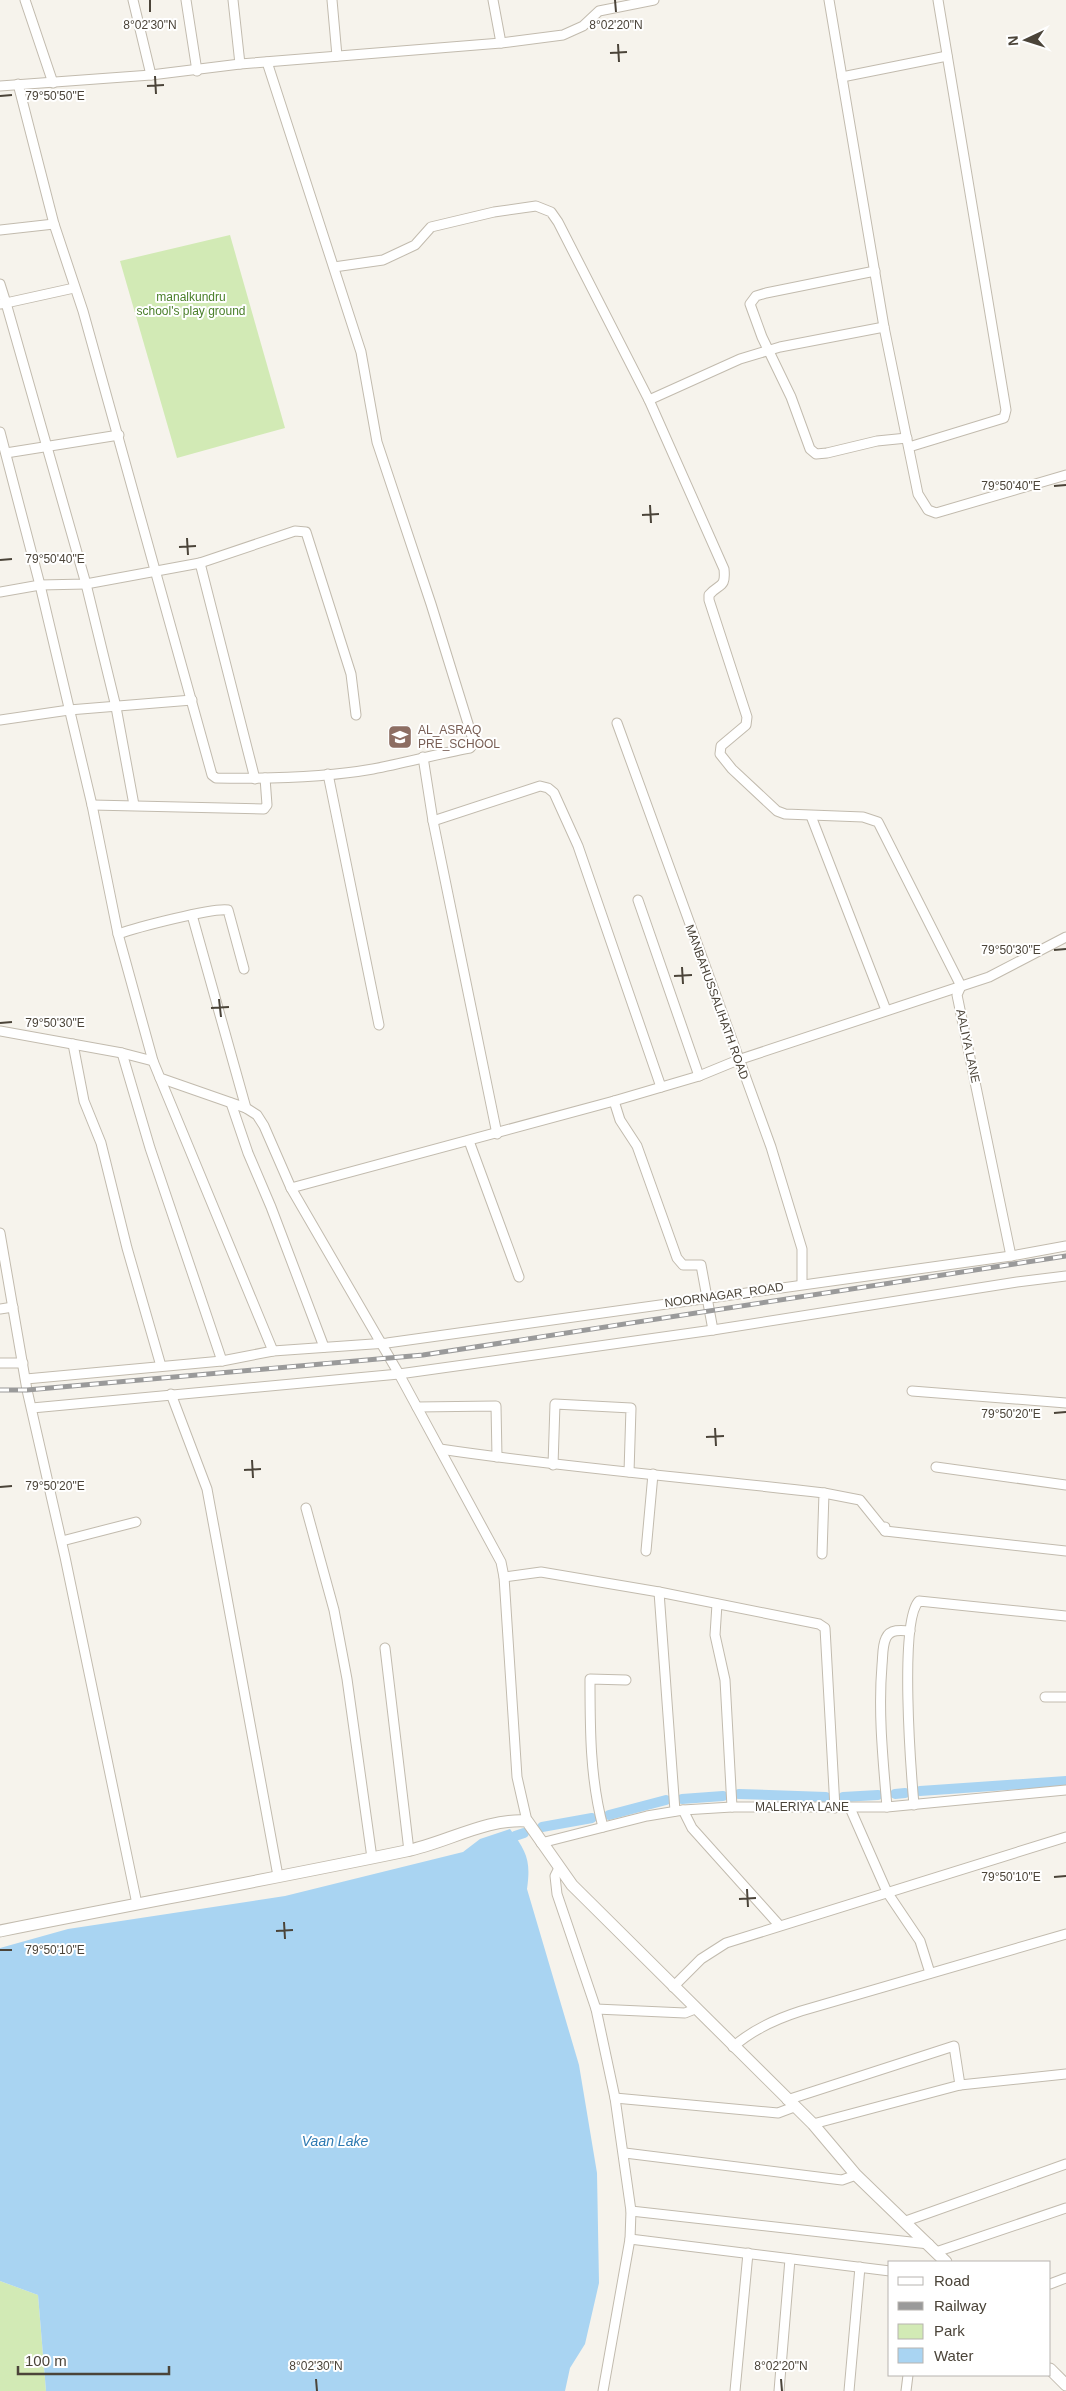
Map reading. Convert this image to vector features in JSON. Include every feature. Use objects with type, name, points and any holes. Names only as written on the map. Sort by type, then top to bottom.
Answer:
[{"type":"street","points":[[25,0],[53,83]]},
{"type":"street","points":[[133,0],[151,75]]},
{"type":"street","points":[[186,0],[197,71]]},
{"type":"street","points":[[233,0],[240,64]]},
{"type":"street","points":[[332,0],[337,56]]},
{"type":"street","points":[[493,0],[501,43]]},
{"type":"street","points":[[0,86],[197,71],[240,64],[501,43],[563,35],[584,26],[598,11],[654,0]]},
{"type":"street","points":[[829,0],[884,327],[918,494],[928,510],[936,513],[1066,475]]},
{"type":"street","points":[[875,271],[756,296],[750,304],[768,350],[791,397],[810,449],[816,454],[877,441],[908,442],[1004,418],[1006,410],[938,0]]},
{"type":"street","points":[[842,77],[947,56]]},
{"type":"street","points":[[18,84],[54,224],[119,435],[212,775],[216,778],[265,778],[328,774],[372,769],[470,748],[474,743],[431,604],[377,442],[361,352],[267,62]]},
{"type":"street","points":[[334,267],[383,260],[415,245],[432,228],[494,212],[536,206],[551,212],[558,222],[650,400],[724,570],[726,579],[723,585],[712,591],[709,595],[709,600],[747,717],[746,726],[721,746],[720,754],[732,769],[777,811],[785,814],[811,816],[886,1010]]},
{"type":"street","points":[[0,230],[54,224]]},
{"type":"street","points":[[0,284],[3,304],[48,446],[86,584],[116,707],[134,805]]},
{"type":"street","points":[[3,304],[74,288]]},
{"type":"street","points":[[650,400],[740,359],[768,350],[884,327]]},
{"type":"street","points":[[0,432],[40,585],[92,805],[118,934],[152,1061],[273,1351]]},
{"type":"street","points":[[6,453],[119,435]]},
{"type":"street","points":[[0,592],[40,585],[86,584],[200,563],[295,531],[306,532],[351,674],[356,715]]},
{"type":"street","points":[[200,563],[255,778]]},
{"type":"street","points":[[0,720],[69,710],[192,700]]},
{"type":"street","name":"MANBAHUSSALIHATH ROAD","points":[[617,723],[771,1147],[802,1249],[802,1284]]},
{"type":"street","points":[[423,757],[433,822],[496,1134]]},
{"type":"street","points":[[328,774],[379,1025]]},
{"type":"street","points":[[92,805],[264,809],[267,804],[265,778]]},
{"type":"street","points":[[433,822],[540,786],[548,788],[554,793],[578,846],[661,1088]]},
{"type":"street","name":"AALIYA LANE","points":[[811,816],[863,817],[878,822],[961,986],[957,995],[1011,1256]]},
{"type":"street","points":[[638,900],[699,1076]]},
{"type":"street","points":[[118,934],[222,908],[228,910],[244,969]]},
{"type":"street","points":[[192,915],[246,1108]]},
{"type":"street","points":[[291,1188],[496,1134],[699,1076],[738,1060],[989,977],[1066,937]]},
{"type":"street","points":[[0,1031],[122,1053],[152,1061]]},
{"type":"street","points":[[73,1044],[84,1101],[101,1143],[127,1248],[161,1366]]},
{"type":"street","points":[[122,1053],[150,1148],[222,1361]]},
{"type":"street","points":[[160,1078],[246,1108],[257,1115],[264,1126],[291,1188],[399,1374],[501,1562],[504,1577],[517,1777],[527,1821],[541,1843],[572,1885],[813,2124],[856,2175],[906,2221],[945,2261]]},
{"type":"street","points":[[614,1101],[620,1120],[637,1146],[677,1258],[683,1265],[701,1265],[713,1330]]},
{"type":"street","points":[[231,1103],[248,1153],[271,1207],[324,1347]]},
{"type":"street","points":[[469,1141],[519,1278]]},
{"type":"street","points":[[0,1233],[26,1379],[62,1541],[137,1904]]},
{"type":"street","name":"NOORNAGAR_ROAD","points":[[26,1379],[222,1361],[273,1351],[381,1343],[605,1314],[708,1297],[1011,1256],[1066,1246]]},
{"type":"street","points":[[32,1408],[399,1374],[713,1330],[1066,1276]]},
{"type":"street","points":[[0,1309],[13,1307]]},
{"type":"street","points":[[0,1364],[23,1363]]},
{"type":"street","points":[[912,1391],[1066,1403]]},
{"type":"street","points":[[171,1394],[207,1489],[278,1876]]},
{"type":"street","points":[[553,1465],[555,1404],[631,1408],[629,1472]]},
{"type":"street","points":[[417,1407],[496,1406],[497,1457]]},
{"type":"street","points":[[440,1449],[553,1465],[824,1493],[860,1500],[885,1529],[1066,1551]]},
{"type":"street","points":[[936,1467],[1066,1485]]},
{"type":"street","points":[[646,1551],[653,1474]]},
{"type":"street","points":[[822,1554],[824,1493]]},
{"type":"street","points":[[306,1508],[334,1610],[347,1679],[372,1858]]},
{"type":"street","points":[[62,1541],[136,1522]]},
{"type":"street","points":[[504,1577],[540,1572],[659,1592],[820,1624],[825,1628],[835,1808]]},
{"type":"street","points":[[659,1592],[664,1689],[679,1811],[778,1925]]},
{"type":"street","points":[[914,1805],[907,1722],[910,1631],[914,1606],[919,1601],[1066,1616]]},
{"type":"street","points":[[717,1604],[715,1635],[725,1680],[732,1807]]},
{"type":"street","points":[[887,1807],[881,1736],[881,1680],[884,1646],[886,1637],[895,1630],[910,1631]]},
{"type":"street","points":[[385,1648],[409,1851]]},
{"type":"street","points":[[603,1827],[596,1801],[592,1753],[590,1679],[626,1680]]},
{"type":"street","points":[[1045,1697],[1066,1697]]},
{"type":"street","name":"MALERIYA LANE","points":[[541,1843],[603,1827],[679,1811],[732,1807],[887,1807],[1066,1790]]},
{"type":"street","points":[[850,1808],[887,1892],[920,1941],[930,1973]]},
{"type":"street","points":[[0,1931],[409,1851],[485,1826],[515,1820],[527,1821]]},
{"type":"street","points":[[673,1987],[701,1959],[726,1943],[778,1925],[1066,1837]]},
{"type":"street","points":[[559,1868],[555,1876],[557,1894],[596,2009],[615,2098],[625,2153],[631,2210],[630,2239],[603,2391]]},
{"type":"street","points":[[734,2046],[746,2035],[777,2019],[1066,1934]]},
{"type":"street","points":[[596,2009],[685,2013],[696,2009]]},
{"type":"street","points":[[615,2098],[778,2112],[790,2103],[954,2046],[960,2085]]},
{"type":"street","points":[[813,2124],[960,2085],[1066,2074]]},
{"type":"street","points":[[625,2153],[842,2180],[856,2175]]},
{"type":"street","points":[[906,2221],[1066,2164]]},
{"type":"street","points":[[631,2210],[933,2248],[1066,2208]]},
{"type":"street","points":[[630,2239],[888,2271]]},
{"type":"street","points":[[735,2391],[748,2253]]},
{"type":"street","points":[[779,2391],[790,2258]]},
{"type":"street","points":[[849,2391],[860,2267]]},
{"type":"street","points":[[1051,2284],[1066,2278]]},
{"type":"street","points":[[1051,2370],[1066,2385]]},
{"type":"street","points":[[906,2391],[908,2376]]},
{"type":"green space","name":"manalkundru school's play ground","points":[[230,235],[285,428],[177,458],[120,261]]},
{"type":"green space","points":[[0,2281],[38,2295],[46,2391],[0,2391]]},
{"type":"water","name":"Vaan Lake","points":[[510,1829],[526,1857],[528,1864],[527,1889],[579,2065],[597,2173],[599,2283],[585,2344],[570,2368],[565,2391],[46,2391],[38,2295],[0,2281],[0,1948],[68,1929],[285,1896],[463,1852],[480,1839]]},
{"type":"waterway","points":[[920,1791],[1066,1781]]},
{"type":"waterway","points":[[895,1794],[905,1793]]},
{"type":"waterway","points":[[739,1794],[826,1797]]},
{"type":"waterway","points":[[843,1797],[878,1795]]},
{"type":"waterway","points":[[682,1799],[723,1796]]},
{"type":"waterway","points":[[609,1815],[666,1800]]},
{"type":"waterway","points":[[542,1827],[592,1818]]},
{"type":"waterway","points":[[515,1836],[524,1833]]},
{"type":"railway","points":[[0,1390],[27,1390],[423,1355],[1066,1256]]},
{"type":"place","name":"AL_ASRAQ PRE_SCHOOL","points":[[400,737]]}]
